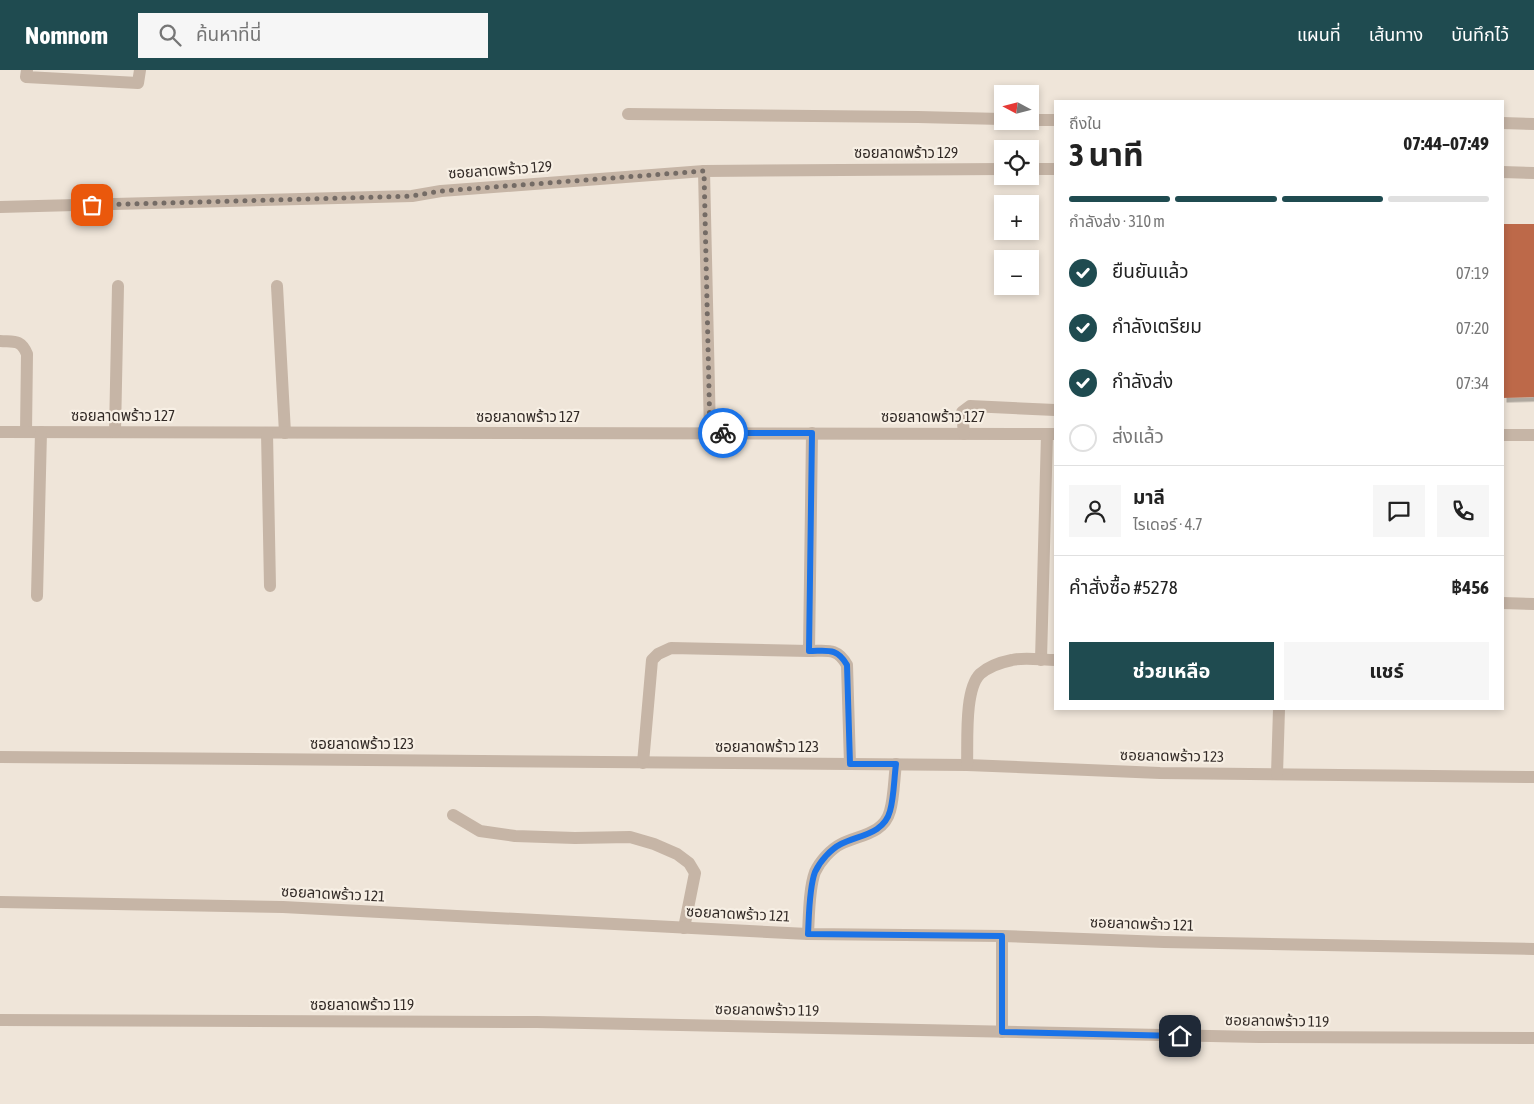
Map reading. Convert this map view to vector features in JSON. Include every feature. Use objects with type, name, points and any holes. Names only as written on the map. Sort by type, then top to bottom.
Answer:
[{"type":"street","points":[[27,70],[26,77],[138,83],[140,70]]},
{"type":"street","points":[[628,114],[994,119]]},
{"type":"street","points":[[1039,120],[1054,120]]},
{"type":"street","points":[[1504,123],[1534,124]]},
{"type":"street","points":[[1039,169],[1054,168]]},
{"type":"street","name":"ซอยลาดพร้าว 129","points":[[0,207],[412,196],[441,191],[704,171],[994,169]]},
{"type":"street","points":[[704,171],[710,433]]},
{"type":"street","points":[[1504,172],[1534,173]]},
{"type":"street","points":[[115,432],[118,286]]},
{"type":"street","points":[[277,286],[284,433]]},
{"type":"street","points":[[0,341],[20,343],[27,354],[26,432]]},
{"type":"street","points":[[964,434],[962,412],[970,406],[1054,410]]},
{"type":"street","name":"ซอยลาดพร้าว 127","points":[[0,432],[1051,434]]},
{"type":"street","points":[[37,596],[41,432]]},
{"type":"street","points":[[267,432],[270,586]]},
{"type":"street","points":[[809,651],[812,433]]},
{"type":"street","points":[[1041,660],[1051,434]]},
{"type":"street","points":[[1504,435],[1534,435]]},
{"type":"street","points":[[1504,603],[1534,604]]},
{"type":"street","points":[[643,762],[652,660],[658,654],[671,648],[834,651],[842,657],[847,665],[850,764]]},
{"type":"street","points":[[967,765],[968,708],[972,689],[980,675],[992,667],[1013,660],[1054,660]]},
{"type":"street","points":[[1278,710],[1278,774]]},
{"type":"street","name":"ซอยลาดพร้าว 123","points":[[0,757],[896,764],[1160,772],[1534,778]]},
{"type":"street","points":[[808,934],[813,880],[816,871],[824,858],[840,845],[878,829],[883,824],[890,811],[896,764]]},
{"type":"street","points":[[454,815],[480,831],[525,836],[575,838],[630,837],[654,844],[677,854],[689,863],[695,873],[684,928]]},
{"type":"street","name":"ซอยลาดพร้าว 121","points":[[0,902],[283,908],[808,934],[1002,936],[1174,942],[1534,949]]},
{"type":"street","points":[[1002,936],[1002,1032]]},
{"type":"street","name":"ซอยลาดพร้าว 119","points":[[0,1020],[537,1022],[1259,1037],[1534,1038]]},
{"type":"building","points":[[1504,224],[1534,224],[1534,397],[1504,398]]},
{"type":"way so far","points":[[92,205],[412,196],[441,191],[704,171],[710,433],[723,433]]},
{"type":"route","points":[[723,433],[812,433],[809,651],[834,651],[842,657],[847,665],[850,764],[896,764],[890,811],[883,824],[878,829],[840,845],[824,858],[816,871],[813,880],[808,934],[1002,936],[1002,1032],[1180,1036]]}]
